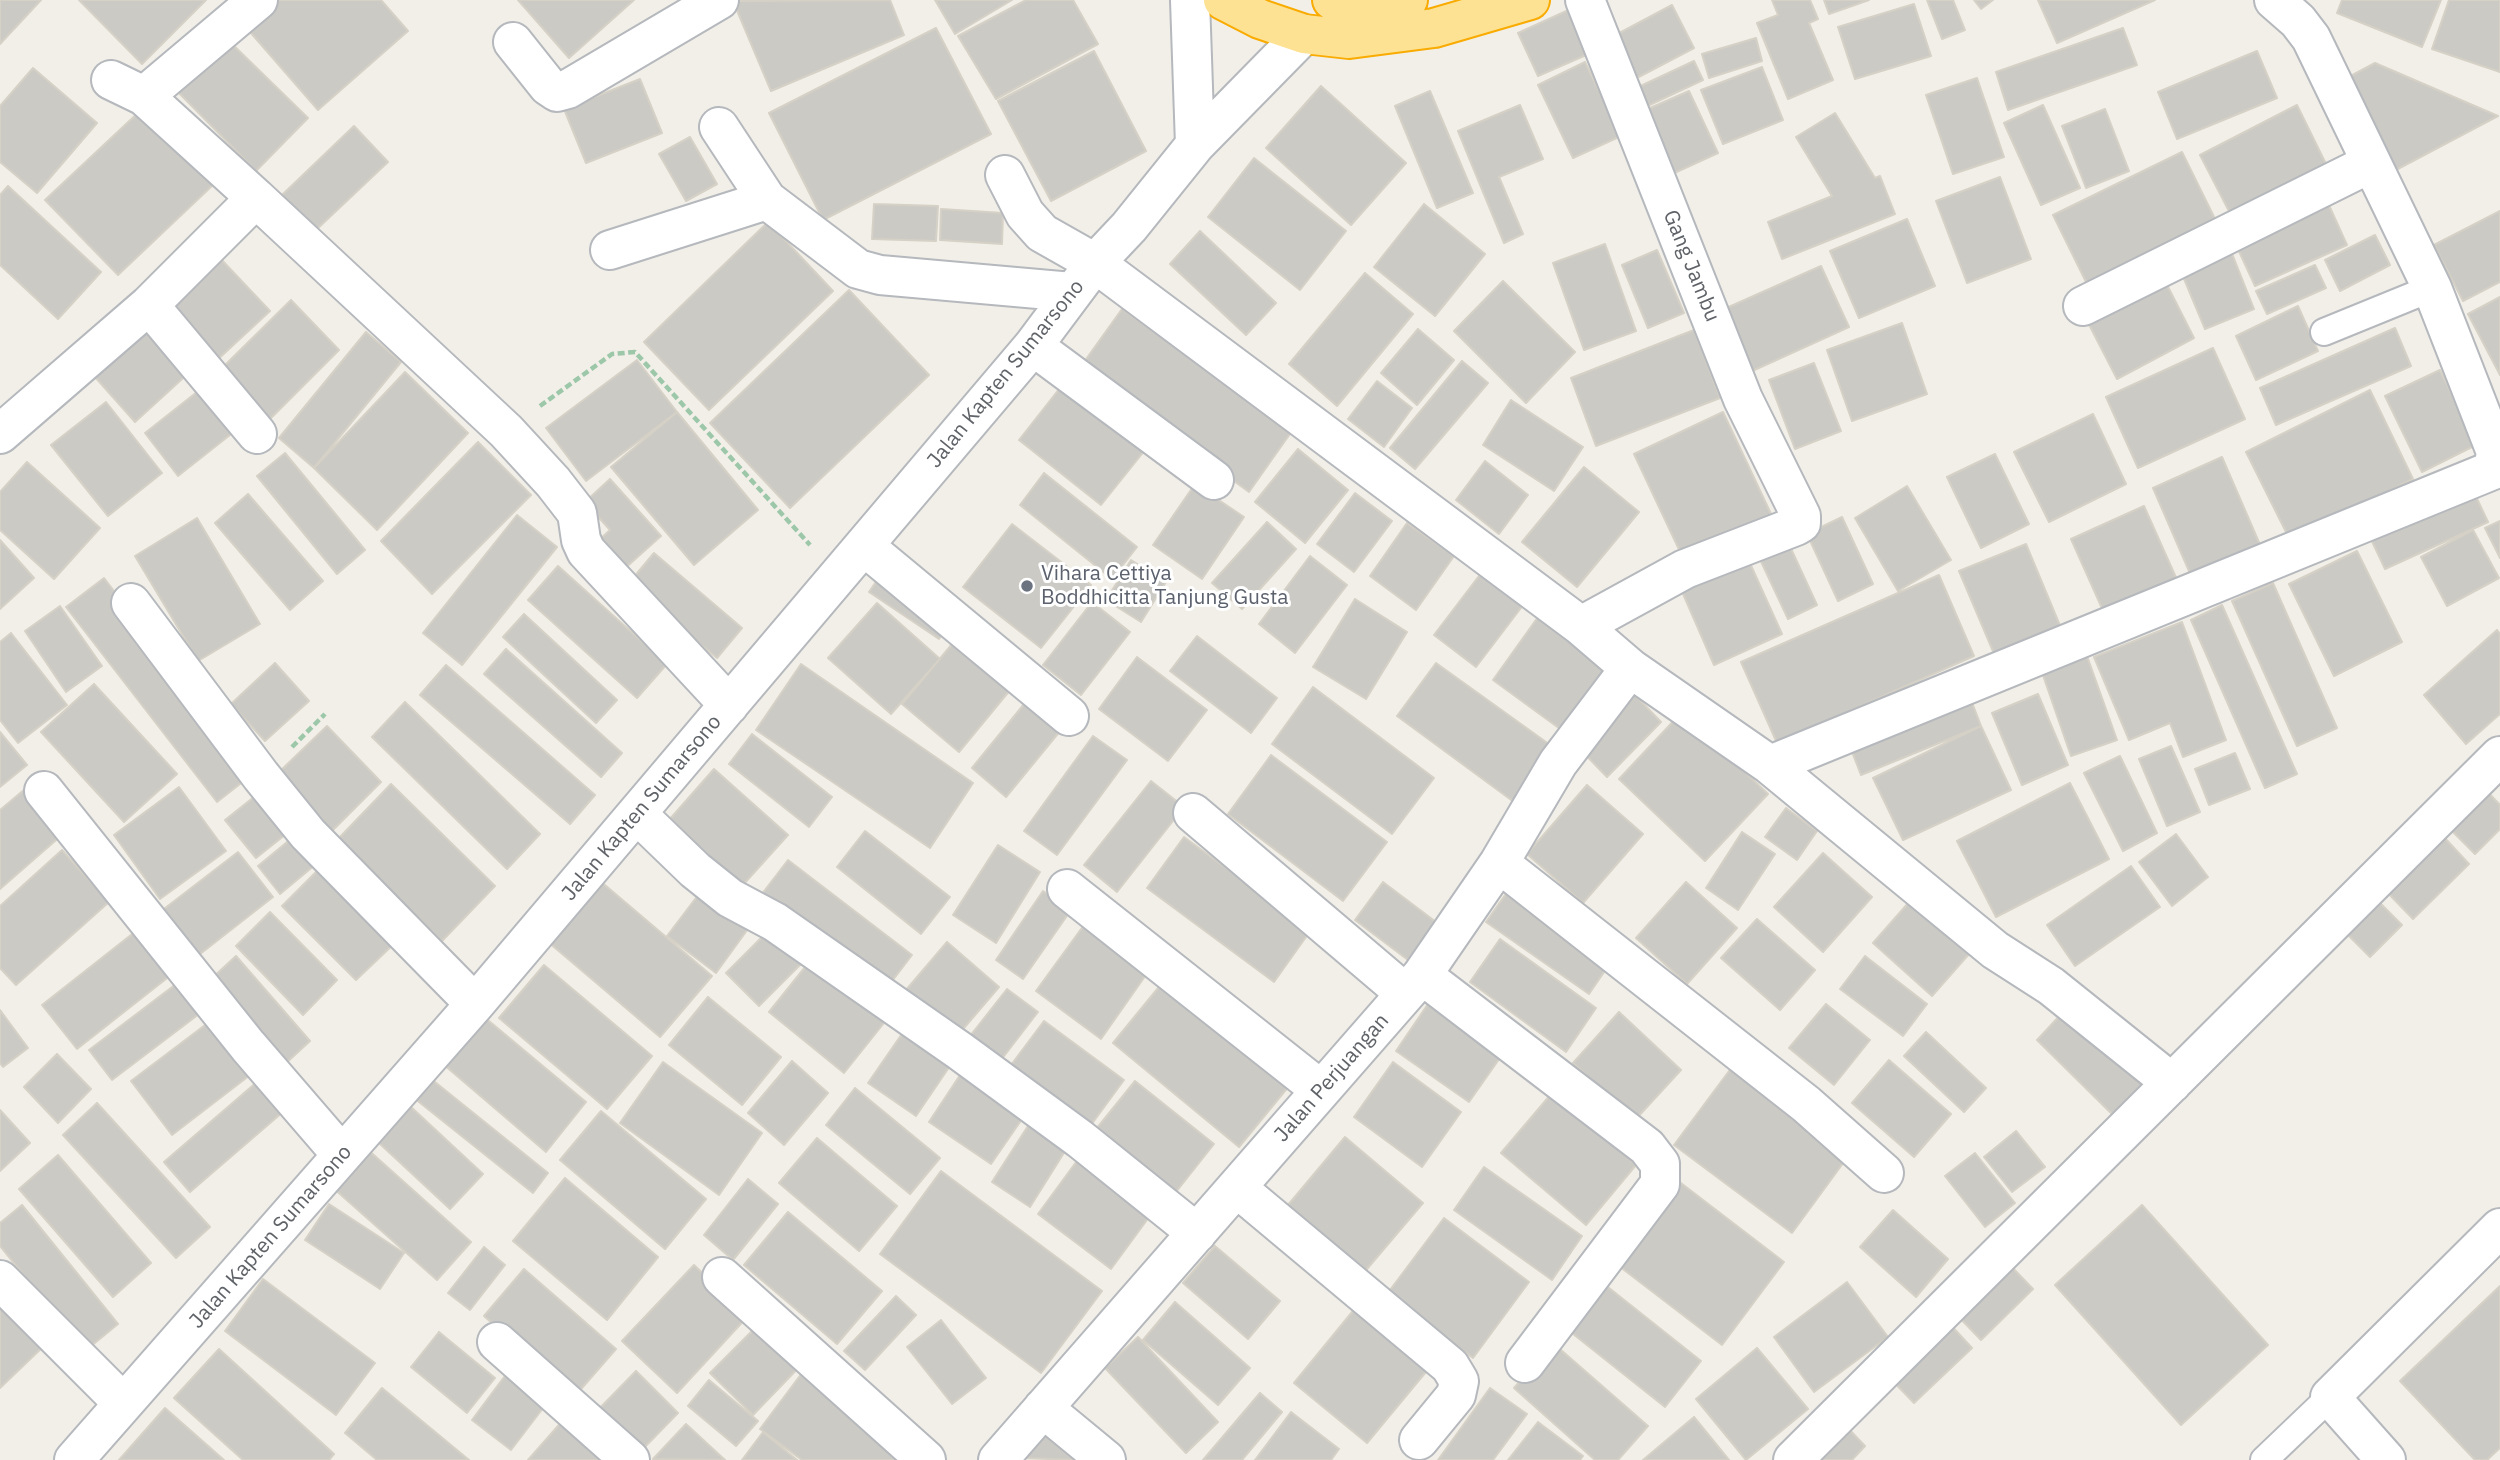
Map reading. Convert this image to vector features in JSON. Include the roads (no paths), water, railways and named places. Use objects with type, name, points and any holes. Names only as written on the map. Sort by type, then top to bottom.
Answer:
[{"type":"highway","points":[[1223,0],[1260,19],[1304,34],[1349,39],[1434,28],[1530,0]]},
{"type":"highway","points":[[1332,0],[1370,3],[1408,0]]},
{"type":"street","points":[[258,0],[127,88],[256,198],[506,431],[577,513],[581,540],[586,551],[729,705]]},
{"type":"street","points":[[513,42],[548,86],[557,92],[568,89],[719,0]]},
{"type":"street","points":[[1190,0],[1195,145]]},
{"type":"street","name":"Gang Jambu","points":[[1581,626],[1685,569],[1801,523],[1801,516],[1744,399],[1586,0]]},
{"type":"street","points":[[1770,765],[2490,473],[2496,465],[2496,452],[2432,288],[2311,38],[2298,21],[2274,0]]},
{"type":"street","name":"Jalan Kapten Sumarsono","points":[[74,1460],[122,1402],[207,1312],[637,814],[1033,346],[1084,278],[1129,228],[1195,145],[1304,34]]},
{"type":"street","points":[[719,127],[767,200],[846,262],[869,273],[1084,278]]},
{"type":"street","points":[[2082,306],[2371,163]]},
{"type":"street","points":[[1005,175],[1034,226],[1084,278],[1581,626],[1630,668],[1770,765],[1994,950],[2051,986],[2172,1083]]},
{"type":"street","points":[[0,434],[149,306],[256,198]]},
{"type":"street","points":[[610,250],[767,200]]},
{"type":"street","points":[[149,306],[257,434]]},
{"type":"street","points":[[1033,346],[1214,480]]},
{"type":"street","points":[[864,546],[1069,716]]},
{"type":"street","points":[[131,603],[261,776],[309,834],[475,1004]]},
{"type":"street","name":"Jalan Perjuangan","points":[[998,1460],[1413,984],[1499,863],[1558,763],[1630,668]]},
{"type":"street","points":[[1793,1460],[2500,756]]},
{"type":"street","points":[[44,791],[248,1046],[342,1155]]},
{"type":"street","points":[[1193,813],[1413,984],[1647,1147],[1660,1164],[1660,1184],[1525,1363]]},
{"type":"street","points":[[637,814],[695,870],[730,898],[775,922],[960,1051],[1080,1139],[1197,1233]]},
{"type":"street","points":[[1499,863],[1806,1104],[1884,1173]]},
{"type":"street","points":[[1067,889],[1321,1090]]},
{"type":"street","points":[[1237,1188],[1450,1366],[1459,1381],[1456,1395],[1419,1440]]},
{"type":"street","points":[[2386,1460],[2330,1397],[2500,1228]]},
{"type":"street","points":[[722,1277],[926,1460]]},
{"type":"street","points":[[0,1280],[122,1402]]},
{"type":"street","points":[[497,1342],[630,1460]]},
{"type":"street","points":[[1043,1408],[1106,1460]]},
{"type":"lane","points":[[2324,332],[2432,288]]},
{"type":"lane","points":[[2264,1460],[2330,1397]]},
{"type":"place","name":"Vihara Cettiya Boddhicitta Tanjung Gusta","points":[[1027,586]]}]
